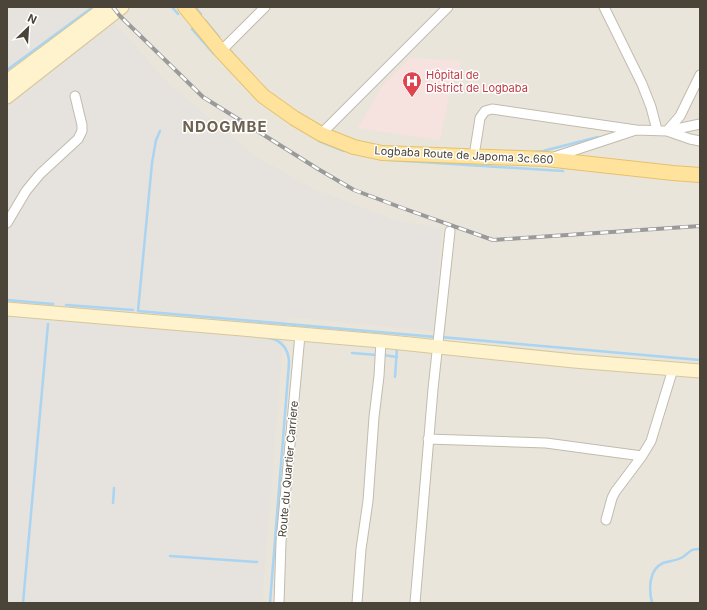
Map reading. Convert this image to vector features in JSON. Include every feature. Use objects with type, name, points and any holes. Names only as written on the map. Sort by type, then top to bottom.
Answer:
[{"type":"main road","points":[[7,81],[106,7]]},
{"type":"main road","points":[[7,96],[122,7]]},
{"type":"main road","name":"Logbaba Route de Japoma 3c.660","points":[[185,9],[221,51],[263,96],[294,118],[321,134],[354,147],[382,153],[546,159],[700,175]]},
{"type":"main road","points":[[7,309],[438,346],[574,361],[700,371]]},
{"type":"street","points":[[221,51],[265,7]]},
{"type":"street","points":[[321,134],[448,7]]},
{"type":"street","points":[[604,7],[642,84],[651,107],[657,130]]},
{"type":"street","points":[[667,131],[680,116],[700,75]]},
{"type":"street","points":[[7,223],[26,191],[40,174],[78,139],[82,131],[82,125],[75,96]]},
{"type":"street","points":[[474,156],[480,118],[485,111],[492,109],[636,130],[667,131],[700,141]]},
{"type":"street","points":[[667,131],[700,124]]},
{"type":"street","points":[[546,159],[636,130]]},
{"type":"street","points":[[415,603],[428,439],[450,231]]},
{"type":"street","name":"Route du Quartier Carriere","points":[[280,603],[282,542],[300,335]]},
{"type":"street","points":[[357,603],[361,549],[368,501],[381,341]]},
{"type":"street","points":[[606,520],[615,492],[642,456],[651,441],[673,369]]},
{"type":"street","points":[[428,439],[546,443],[642,456]]},
{"type":"shaded area","points":[[7,7],[700,7],[700,603],[7,603]]},
{"type":"shaded area","points":[[7,7],[102,7],[169,84],[255,156],[314,189],[395,220],[442,229],[433,331],[287,317],[281,365],[262,603],[7,603]]},
{"type":"shaded area","name":"Hôpital de District de Logbaba","points":[[410,58],[461,61],[458,78],[453,77],[440,140],[358,128],[383,85]]},
{"type":"waterway","points":[[7,70],[93,7]]},
{"type":"waterway","points":[[172,7],[178,14]]},
{"type":"waterway","points":[[195,7],[201,14]]},
{"type":"waterway","points":[[205,20],[219,37]]},
{"type":"waterway","points":[[192,29],[214,54]]},
{"type":"waterway","points":[[231,51],[235,56]]},
{"type":"waterway","points":[[160,131],[156,140],[152,163],[138,311],[436,337]]},
{"type":"waterway","points":[[534,152],[598,137]]},
{"type":"waterway","points":[[319,141],[344,151]]},
{"type":"waterway","points":[[390,160],[563,171]]},
{"type":"waterway","points":[[7,300],[53,304]]},
{"type":"waterway","points":[[66,305],[133,310]]},
{"type":"waterway","points":[[23,603],[48,324]]},
{"type":"waterway","points":[[441,337],[700,360]]},
{"type":"waterway","points":[[269,338],[281,343],[284,346],[289,358],[270,603]]},
{"type":"waterway","points":[[395,377],[397,348],[400,349]]},
{"type":"waterway","points":[[352,353],[377,355]]},
{"type":"waterway","points":[[383,355],[397,357]]},
{"type":"waterway","points":[[113,503],[114,488]]},
{"type":"waterway","points":[[652,603],[650,586],[652,575],[658,566],[681,558],[691,551],[700,549]]},
{"type":"waterway","points":[[170,556],[257,562]]},
{"type":"railway","points":[[113,7],[120,16],[203,97],[354,190],[493,240],[700,226]]},
{"type":"place","name":"Hôpital de District de Logbaba","points":[[412,98]]},
{"type":"district","name":"NDOGMBE","points":[[225,126]]}]
